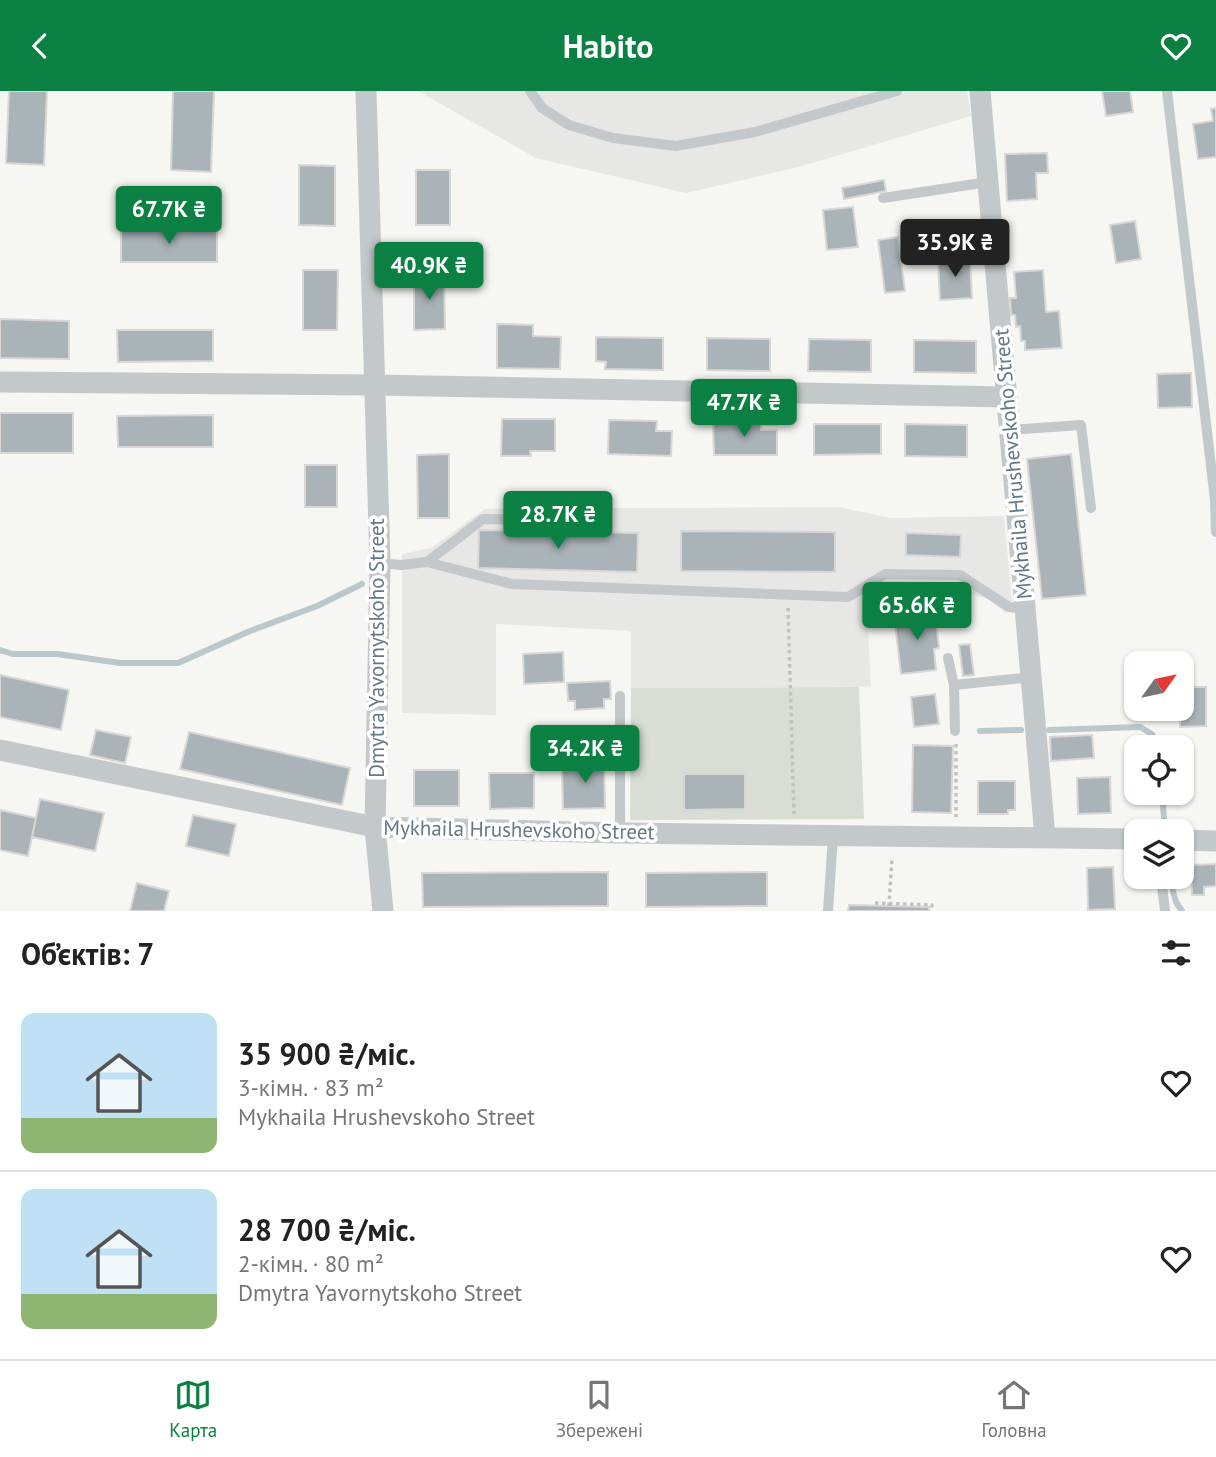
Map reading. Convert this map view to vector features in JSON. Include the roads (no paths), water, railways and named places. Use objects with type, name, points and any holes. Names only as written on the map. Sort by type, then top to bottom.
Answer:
[{"type":"street","name":"Dmytra Yavornytskoho Street","points":[[366,91],[380,563],[375,827],[383,911]]},
{"type":"street","name":"Mykhaila Hrushevskoho Street","points":[[980,91],[1045,837]]},
{"type":"street","points":[[0,382],[375,384],[1007,397]]},
{"type":"street","name":"Mykhaila Hrushevskoho Street","points":[[0,750],[375,827],[620,833],[1124,839]]},
{"type":"street","points":[[1194,840],[1216,841]]},
{"type":"lane","points":[[530,91],[542,108],[569,125],[613,138],[676,146],[755,132],[897,91]]},
{"type":"lane","points":[[1167,91],[1215,500],[1216,532]]},
{"type":"lane","points":[[883,198],[988,182]]},
{"type":"lane","points":[[1010,430],[1082,425],[1091,508]]},
{"type":"lane","points":[[427,562],[482,519],[583,520]]},
{"type":"lane","points":[[380,563],[401,565],[427,562],[512,584],[848,597],[885,574],[960,575],[1009,607],[1025,609]]},
{"type":"lane","points":[[948,659],[954,685],[956,731]]},
{"type":"lane","points":[[954,685],[1033,677]]},
{"type":"lane","points":[[620,696],[620,833]]},
{"type":"lane","points":[[828,911],[833,835]]},
{"type":"lane","points":[[1162,889],[1165,911]]},
{"type":"waterway","points":[[0,650],[13,654],[57,654],[120,663],[178,663],[250,631],[317,606],[362,584]]},
{"type":"waterway","points":[[1049,730],[1140,727],[1153,735]]},
{"type":"waterway","points":[[980,731],[1021,730]]},
{"type":"waterway","points":[[1163,805],[1164,818]]},
{"type":"waterway","points":[[1172,889],[1182,911]]}]
